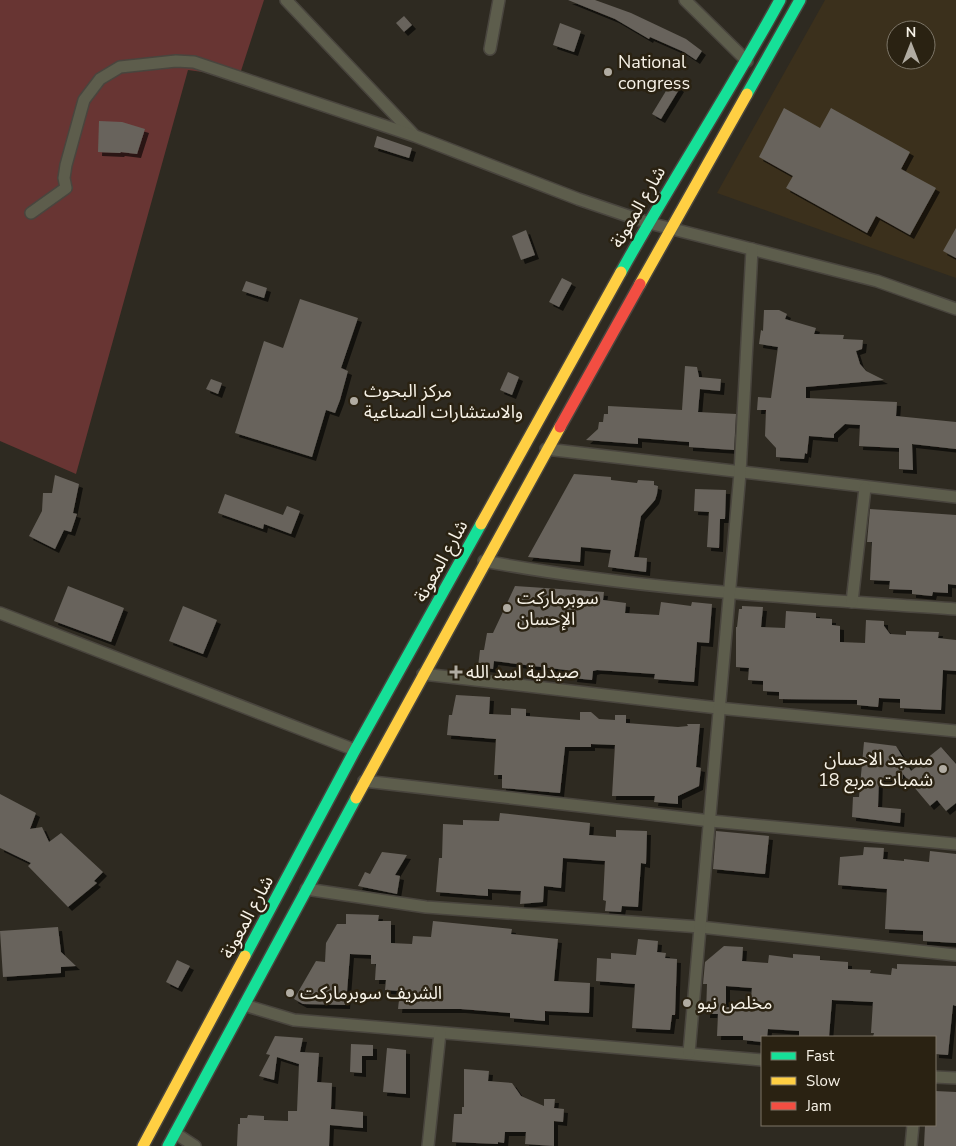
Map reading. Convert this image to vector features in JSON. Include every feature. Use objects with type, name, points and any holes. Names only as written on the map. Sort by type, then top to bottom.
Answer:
[{"type":"highway","name":"شارع المعونة","points":[[143,1146],[355,750],[657,207],[747,60],[780,0]]},
{"type":"highway","points":[[168,1146],[484,561],[800,0]]},
{"type":"street","points":[[286,0],[415,136]]},
{"type":"street","points":[[490,49],[499,0]]},
{"type":"street","points":[[684,0],[747,60]]},
{"type":"street","points":[[31,213],[66,188],[64,178],[66,165],[84,100],[100,79],[120,67],[176,61],[194,62],[415,136],[578,199],[649,223],[671,227],[877,281],[956,309]]},
{"type":"street","points":[[689,1053],[711,821],[718,708],[740,473],[752,249]]},
{"type":"street","points":[[546,449],[956,498]]},
{"type":"street","points":[[852,602],[865,488]]},
{"type":"street","points":[[484,561],[555,573],[729,594],[956,609]]},
{"type":"street","points":[[0,613],[355,750]]},
{"type":"street","points":[[423,674],[718,708],[956,731]]},
{"type":"street","points":[[364,781],[711,821],[956,844]]},
{"type":"street","points":[[306,889],[426,907],[700,927],[956,955]]},
{"type":"street","points":[[244,1005],[294,1020],[440,1034],[761,1060]]},
{"type":"street","points":[[428,1146],[440,1034]]},
{"type":"street","points":[[936,1077],[956,1078]]},
{"type":"street","points":[[911,1146],[913,1126]]},
{"type":"street","points":[[175,1133],[195,1146]]},
{"type":"shaded area","points":[[0,0],[264,0],[239,77],[188,70],[76,474],[0,441]]},
{"type":"shaded area","points":[[825,0],[956,0],[956,278],[717,193]]},
{"type":"building","points":[[568,0],[595,0],[631,13],[686,39],[702,51],[696,60],[684,52],[650,37],[649,39],[615,19]]},
{"type":"building","points":[[404,16],[412,25],[404,32],[396,23]]},
{"type":"building","points":[[560,23],[581,31],[574,52],[553,45]]},
{"type":"building","points":[[672,81],[680,88],[661,119],[652,114]]},
{"type":"building","points":[[784,108],[820,128],[831,108],[910,152],[901,169],[936,188],[910,235],[876,216],[867,233],[786,188],[793,176],[759,157]]},
{"type":"building","points":[[99,121],[122,122],[145,129],[137,154],[98,152]]},
{"type":"building","points":[[377,136],[412,148],[409,158],[374,147]]},
{"type":"building","points":[[956,228],[956,258],[943,251]]},
{"type":"building","points":[[526,230],[535,255],[521,260],[512,236]]},
{"type":"building","points":[[562,278],[572,283],[559,307],[549,302]]},
{"type":"building","points":[[246,281],[267,288],[264,298],[242,291]]},
{"type":"building","points":[[300,299],[358,318],[341,368],[348,371],[340,400],[335,413],[326,410],[312,457],[235,433],[264,341],[283,348]]},
{"type":"building","points":[[764,310],[779,310],[787,314],[785,319],[816,328],[814,334],[844,335],[843,339],[863,340],[862,349],[856,351],[860,364],[866,371],[884,380],[806,387],[806,398],[897,402],[896,416],[956,422],[956,449],[912,444],[913,470],[899,469],[899,448],[859,446],[860,425],[845,424],[834,434],[834,438],[809,436],[807,454],[805,453],[804,459],[776,457],[776,448],[765,436],[766,410],[757,410],[758,397],[771,398],[778,347],[759,344],[761,330],[763,331]]},
{"type":"building","points":[[685,366],[697,367],[699,377],[721,379],[720,391],[700,389],[698,412],[736,414],[734,450],[689,447],[689,442],[638,438],[638,444],[586,440],[598,429],[599,422],[603,422],[604,414],[608,414],[608,406],[682,410]]},
{"type":"building","points":[[508,372],[519,377],[512,395],[500,390]]},
{"type":"building","points":[[211,379],[222,383],[218,394],[206,389]]},
{"type":"building","points":[[574,474],[611,477],[611,480],[637,483],[638,480],[654,481],[654,485],[658,486],[655,500],[641,516],[634,557],[647,558],[646,572],[608,567],[611,550],[581,547],[580,562],[528,557]]},
{"type":"building","points":[[55,475],[79,484],[73,513],[77,514],[71,532],[64,530],[55,549],[29,536],[42,511],[43,493],[52,493]]},
{"type":"building","points":[[695,489],[726,490],[725,519],[720,519],[719,548],[707,547],[709,512],[694,511]]},
{"type":"building","points":[[225,494],[283,515],[287,506],[300,511],[291,534],[264,524],[263,529],[218,513]]},
{"type":"building","points":[[870,509],[956,515],[956,585],[948,584],[948,593],[933,592],[932,596],[912,594],[912,590],[889,589],[890,581],[870,580],[872,542],[867,542]]},
{"type":"building","points":[[68,586],[124,608],[111,642],[54,621]]},
{"type":"building","points":[[515,586],[604,592],[603,600],[626,603],[625,613],[659,615],[661,602],[691,606],[692,602],[712,604],[709,643],[697,642],[694,682],[654,679],[655,674],[597,670],[593,671],[592,680],[573,678],[574,671],[494,661],[493,669],[478,667],[480,650],[484,650],[487,633],[493,633]]},
{"type":"building","points":[[183,606],[217,620],[203,654],[169,641]]},
{"type":"building","points":[[742,606],[763,607],[761,627],[785,628],[786,611],[816,613],[816,618],[832,619],[832,625],[840,626],[840,642],[865,643],[866,620],[884,621],[884,626],[890,634],[906,635],[906,631],[939,632],[938,638],[956,640],[956,671],[943,670],[941,710],[900,708],[900,699],[879,698],[878,707],[857,705],[857,700],[779,699],[779,692],[763,691],[763,681],[748,680],[749,668],[736,667],[736,627],[739,609],[742,609]]},
{"type":"building","points":[[456,695],[490,697],[489,714],[511,715],[511,708],[526,709],[526,716],[580,720],[580,712],[591,712],[599,719],[615,720],[615,715],[626,715],[626,723],[678,727],[688,726],[687,724],[700,724],[696,767],[701,768],[699,786],[678,796],[678,804],[654,802],[655,796],[612,796],[615,745],[591,744],[591,747],[565,747],[560,793],[502,788],[502,775],[494,775],[496,739],[447,735],[449,715],[452,715]]},
{"type":"building","points":[[864,742],[896,746],[911,771],[941,747],[956,764],[956,803],[946,811],[937,800],[930,806],[903,774],[903,779],[879,778],[878,807],[901,809],[900,823],[852,817],[853,797],[859,797]]},
{"type":"building","points":[[0,794],[36,813],[30,829],[42,827],[49,842],[61,833],[103,872],[94,881],[97,883],[68,907],[28,866],[31,863],[0,848]]},
{"type":"building","points":[[500,813],[590,823],[589,835],[616,837],[616,830],[647,831],[646,864],[641,863],[638,907],[622,906],[621,912],[605,911],[606,901],[603,900],[605,861],[563,858],[561,888],[544,886],[543,902],[520,904],[521,891],[488,889],[488,896],[436,892],[439,858],[442,858],[443,824],[463,825],[463,820],[499,821]]},
{"type":"building","points":[[716,831],[769,836],[765,874],[713,869]]},
{"type":"building","points":[[864,847],[884,848],[883,859],[904,861],[904,859],[929,862],[930,851],[956,854],[956,943],[923,941],[923,931],[885,929],[887,889],[838,885],[840,857],[863,855]]},
{"type":"building","points":[[382,852],[407,855],[395,875],[400,876],[397,894],[358,886],[365,872],[370,874]]},
{"type":"building","points":[[346,914],[379,915],[378,921],[391,921],[391,943],[412,944],[413,936],[431,937],[433,921],[512,929],[511,934],[558,939],[554,981],[590,983],[589,1013],[545,1011],[545,1021],[510,1018],[510,1013],[461,1009],[398,1009],[400,991],[385,990],[386,980],[375,980],[376,964],[371,964],[371,955],[350,954],[346,1005],[303,1004],[294,999],[316,961],[325,962],[326,943],[337,924],[346,924]]},
{"type":"building","points":[[58,927],[61,952],[76,966],[61,967],[61,973],[3,977],[0,931]]},
{"type":"building","points":[[638,939],[658,941],[657,952],[666,953],[665,958],[677,959],[675,1015],[672,1015],[670,1030],[632,1028],[635,984],[596,981],[597,958],[611,959],[611,953],[636,955]]},
{"type":"building","points":[[724,946],[743,947],[742,961],[768,963],[769,955],[793,958],[793,954],[820,956],[820,960],[848,962],[848,969],[871,970],[870,973],[891,975],[892,968],[897,969],[897,964],[956,966],[956,1006],[953,1005],[948,1055],[936,1054],[936,1036],[873,1036],[874,1033],[871,1033],[873,1002],[832,1000],[829,1036],[799,1036],[799,1031],[768,1029],[767,1036],[761,1036],[761,1042],[743,1040],[743,1036],[717,1036],[718,1014],[706,1014],[707,984],[703,984],[705,962]],"holes":[[[726,986],[752,988],[750,1009],[726,1007]]]},
{"type":"building","points":[[177,960],[190,966],[178,988],[166,982]]},
{"type":"building","points":[[275,1036],[303,1038],[300,1052],[319,1053],[317,1082],[332,1083],[331,1109],[363,1112],[363,1128],[330,1125],[329,1146],[237,1146],[240,1118],[247,1118],[248,1115],[264,1116],[264,1120],[288,1121],[288,1111],[297,1111],[299,1064],[277,1057],[274,1080],[259,1076],[270,1055],[266,1054]]},
{"type":"building","points":[[351,1044],[373,1045],[373,1056],[362,1056],[362,1073],[350,1072]]},
{"type":"building","points":[[387,1048],[406,1050],[406,1094],[383,1092]]},
{"type":"building","points":[[464,1069],[489,1071],[488,1081],[512,1083],[521,1096],[544,1106],[544,1099],[555,1099],[554,1108],[564,1109],[563,1122],[554,1121],[554,1146],[525,1144],[526,1132],[505,1132],[504,1143],[498,1142],[498,1144],[452,1142],[454,1114],[462,1114],[462,1107],[464,1107]]},
{"type":"building","points":[[936,1091],[956,1092],[956,1146],[924,1146],[925,1126],[936,1126]]},
{"type":"traffic: fast","points":[[621,272],[780,0]]},
{"type":"traffic: fast","points":[[747,94],[800,0]]},
{"type":"traffic: fast","points":[[245,956],[355,750],[481,524]]},
{"type":"traffic: fast","points":[[168,1146],[356,798]]},
{"type":"traffic: slow","points":[[640,284],[747,94]]},
{"type":"traffic: slow","points":[[481,524],[621,272]]},
{"type":"traffic: slow","points":[[356,798],[560,427]]},
{"type":"traffic: slow","points":[[143,1146],[245,956]]},
{"type":"traffic: jam","points":[[560,427],[640,284]]},
{"type":"place","name":"National congress","points":[[608,72]]},
{"type":"place","name":"مركز البحوث والاستشارات الصناعية","points":[[354,401]]},
{"type":"place","name":"سوبرماركت الإحسان","points":[[507,608]]},
{"type":"place","name":"صيدلية اسد الله","points":[[456,672]]},
{"type":"place","name":"مسجد الاحسان شمبات مربع 18","points":[[943,769]]},
{"type":"place","name":"الشريف سوبرماركت","points":[[290,993]]},
{"type":"place","name":"مخلص نيو","points":[[687,1003]]}]
